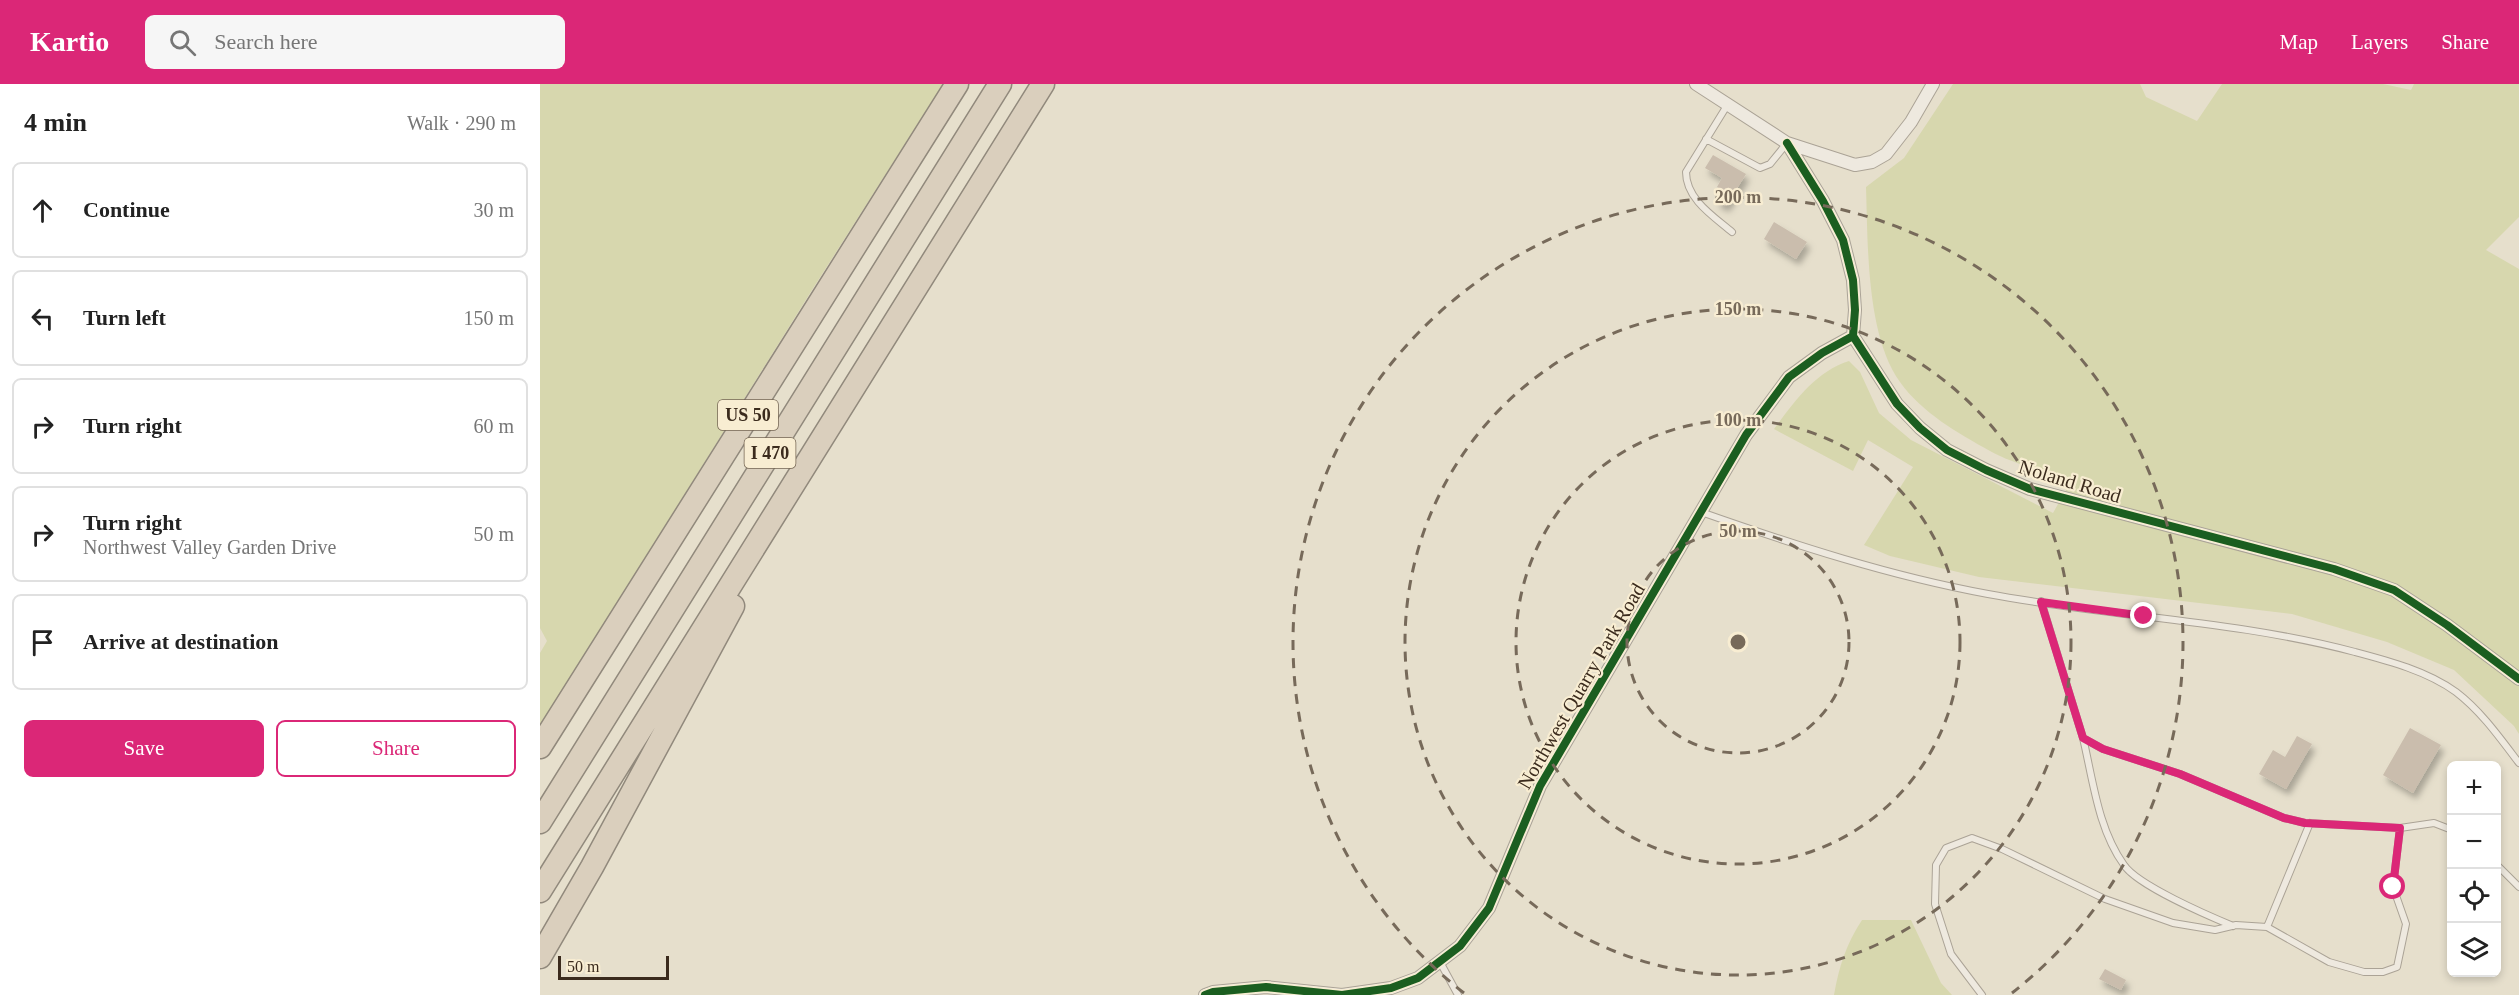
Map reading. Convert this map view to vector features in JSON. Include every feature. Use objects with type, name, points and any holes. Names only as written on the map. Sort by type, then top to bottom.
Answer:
[{"type":"highway","name":"US 50","points":[[540,747],[957,84]]},
{"type":"highway","name":"I 470","points":[[540,822],[1000,84]]},
{"type":"highway","name":"I 470","points":[[540,891],[1043,84]]},
{"type":"highway","points":[[540,957],[653,756],[827,429]]},
{"type":"street","points":[[1696,84],[1787,143],[1855,165],[1872,162],[1886,154],[1899,139],[1933,84]]},
{"type":"street","points":[[1787,143],[1823,201],[1843,240],[1853,280],[1855,310],[1852,336]]},
{"type":"street","name":"Northwest Quarry Park Road","points":[[1205,995],[1213,992],[1266,987],[1305,994],[1342,995],[1391,988],[1418,978],[1460,946],[1490,908],[1540,786],[1746,435],[1789,377],[1822,353],[1852,336]]},
{"type":"street","name":"Noland Road","points":[[1852,336],[1897,404],[1920,428],[1947,450],[1976,465],[2030,489],[2334,569],[2394,590],[2447,625],[2515,676]]},
{"type":"lane","points":[[1728,104],[1686,172],[1686,180],[1690,192],[1699,203],[1732,232]]},
{"type":"lane","points":[[1706,139],[1760,168],[1770,164],[1787,143]]},
{"type":"lane","points":[[1701,512],[1839,558],[1988,594],[2306,639],[2384,659],[2424,674],[2455,692],[2492,726],[2519,763]]},
{"type":"lane","points":[[2041,602],[2083,738],[2106,834],[2125,867],[2136,876],[2199,912],[2233,926]]},
{"type":"lane","points":[[2083,738],[2103,749],[2180,774],[2284,818],[2310,823],[2400,828],[2434,823],[2447,828]]},
{"type":"lane","points":[[2267,927],[2310,823]]},
{"type":"lane","points":[[1982,995],[1951,954],[1935,904],[1936,865],[1946,848],[1972,838],[2002,849],[2105,899],[2173,923],[2215,930],[2233,926],[2267,927],[2329,962],[2364,972],[2383,972],[2397,967],[2406,924],[2393,887],[2400,828]]},
{"type":"lane","points":[[2501,869],[2519,887]]},
{"type":"lane","points":[[1440,961],[1458,995]]},
{"type":"green space","points":[[540,84],[943,84],[540,726],[540,653],[547,641],[540,628]]},
{"type":"green space","points":[[1953,84],[2140,84],[2146,97],[2197,121],[2222,84],[2383,84],[2411,90],[2414,84],[2519,84],[2519,217],[2486,250],[2519,269],[2519,734],[2514,726],[2454,670],[2387,642],[2292,614],[1979,577],[1890,556],[1864,545],[1913,467],[1868,440],[1853,471],[1774,429],[1798,398],[1816,380],[1826,372],[1849,361],[1860,372],[1879,413],[1911,440],[2053,513],[2070,483],[2000,456],[1930,413],[1900,382],[1881,340],[1871,288],[1866,187],[1904,158]]},
{"type":"green space","points":[[1862,920],[1911,920],[1941,983],[1952,995],[1834,995],[1844,956]]},
{"type":"building","points":[[1713,155],[1746,174],[1726,206],[1716,201],[1722,190],[1717,187],[1722,178],[1705,168]]},
{"type":"building","points":[[1774,222],[1807,242],[1796,259],[1764,239]]},
{"type":"building","points":[[2410,728],[2441,745],[2413,793],[2383,775]]},
{"type":"building","points":[[2297,736],[2312,744],[2286,789],[2259,774],[2273,750],[2285,757]]},
{"type":"building","points":[[2105,969],[2126,980],[2121,990],[2099,979]]},
{"type":"cycle path","points":[[1787,143],[1823,201],[1843,240],[1853,280],[1855,310],[1853,336],[1897,404],[1920,428],[1947,450],[2030,489],[2334,569],[2394,590],[2447,625],[2519,679]]},
{"type":"cycle path","points":[[1205,995],[1213,992],[1266,987],[1342,995],[1391,988],[1418,978],[1460,946],[1489,908],[1540,786],[1746,435],[1789,377],[1822,353],[1853,336]]},
{"type":"route","points":[[2144,616],[2041,602],[2083,738],[2103,749],[2180,774],[2284,818],[2305,823],[2400,828],[2393,887]]}]
